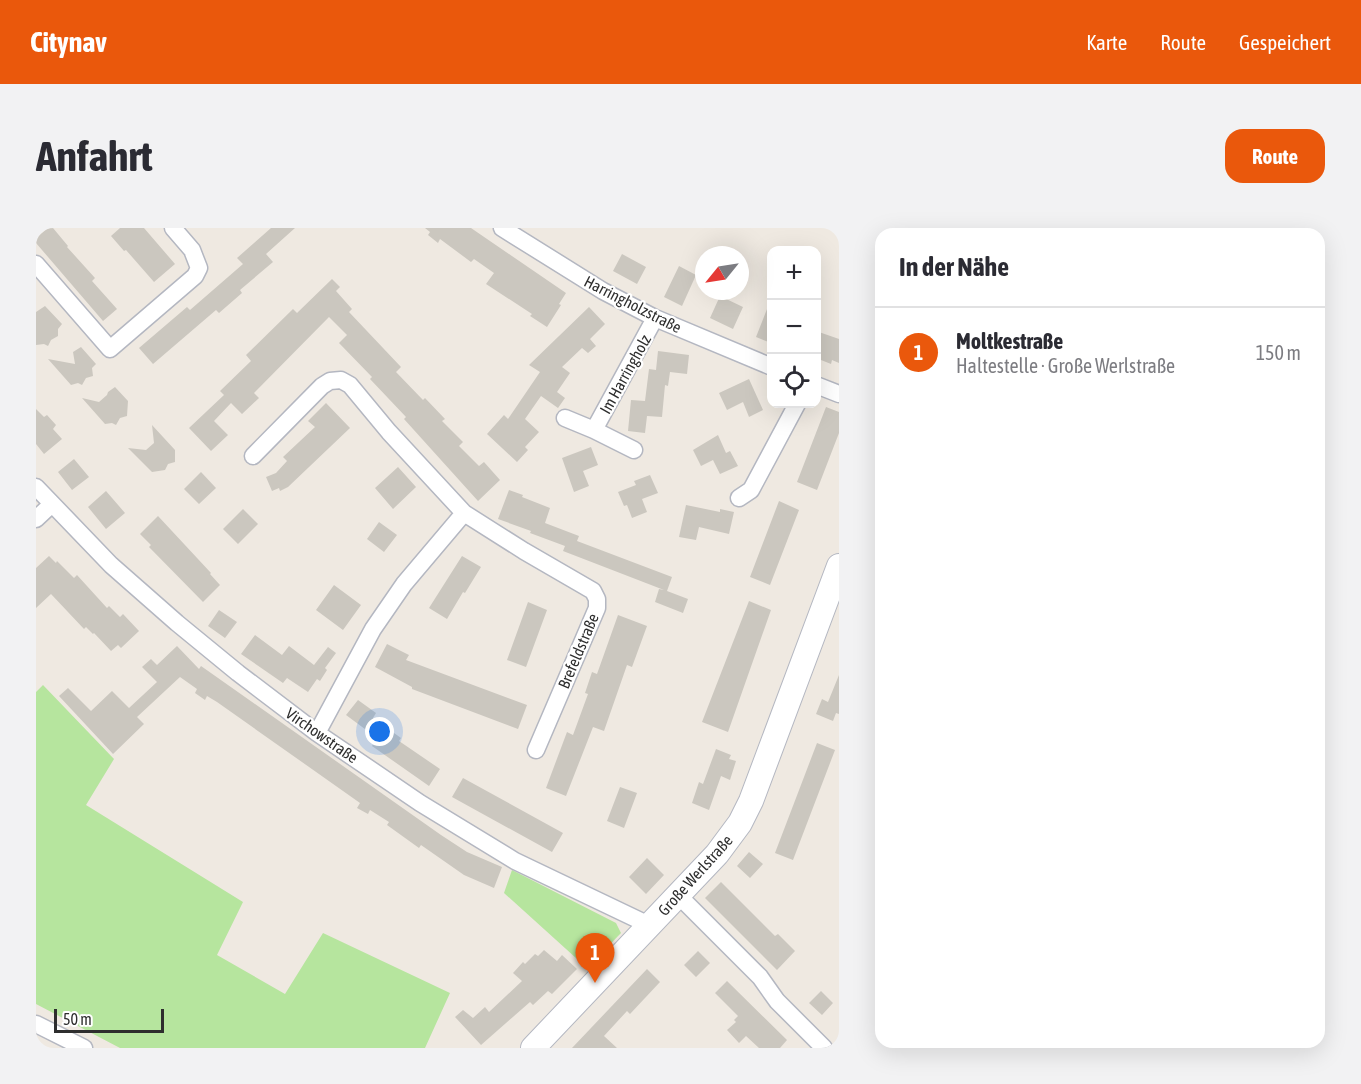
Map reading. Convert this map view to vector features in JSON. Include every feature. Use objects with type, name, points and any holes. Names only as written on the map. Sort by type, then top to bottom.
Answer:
[{"type":"street","points":[[36,264],[110,349],[195,276],[199,268],[192,250],[173,228]]},
{"type":"street","name":"Harringholzstraße","points":[[502,228],[603,291],[655,318],[767,365]]},
{"type":"street","name":"Im Harringholz","points":[[594,430],[655,318]]},
{"type":"street","name":"Brefeldstraße","points":[[254,456],[322,386],[330,381],[341,380],[350,385],[389,432],[464,513],[524,552],[593,591],[597,599],[597,608],[536,750]]},
{"type":"street","points":[[821,387],[839,394]]},
{"type":"street","points":[[739,498],[751,490],[795,408]]},
{"type":"street","name":"Im Harringholz","points":[[565,418],[634,450]]},
{"type":"street","name":"Virchowstraße","points":[[36,487],[111,565],[238,673],[317,733],[420,803],[515,861],[649,925]]},
{"type":"street","points":[[36,519],[52,504]]},
{"type":"street","points":[[317,733],[373,629],[404,584],[464,513]]},
{"type":"street","name":"Große Werlstraße","points":[[533,1048],[717,854],[735,831],[746,812],[839,566]]},
{"type":"street","points":[[678,895],[760,977],[777,1000],[824,1048]]},
{"type":"street","points":[[36,1024],[84,1048]]},
{"type":"green space","points":[[43,685],[114,759],[86,805],[243,902],[217,955],[285,994],[323,933],[450,993],[425,1048],[120,1048],[36,1004],[36,692]]},
{"type":"green space","points":[[512,870],[616,923],[621,933],[587,968],[504,893]]},
{"type":"building","points":[[48,228],[53,228],[95,278],[92,281],[117,309],[103,321],[36,243],[36,238]]},
{"type":"building","points":[[120,228],[144,228],[175,264],[154,282],[111,236]]},
{"type":"building","points":[[271,228],[295,228],[266,254],[273,262],[240,290],[242,293],[219,313],[216,310],[153,364],[139,348],[187,307],[190,310],[243,264],[237,258]]},
{"type":"building","points":[[425,228],[471,228],[566,293],[547,327],[530,316],[532,314],[486,284],[494,273],[474,259],[471,262],[440,239],[438,243],[428,235],[430,232]]},
{"type":"building","points":[[622,254],[646,267],[637,284],[613,271]]},
{"type":"building","points":[[679,266],[695,274],[682,306],[664,297]]},
{"type":"building","points":[[332,279],[340,287],[336,291],[352,309],[349,312],[401,367],[396,372],[445,419],[442,421],[463,442],[459,446],[479,466],[484,462],[500,480],[478,501],[404,419],[406,417],[370,379],[372,377],[339,343],[347,335],[329,317],[254,393],[259,398],[242,414],[231,403],[214,421],[228,435],[211,451],[189,428],[224,395],[220,391],[251,361],[246,355],[293,309],[297,313]]},
{"type":"building","points":[[718,300],[728,300],[743,307],[733,329],[710,318]]},
{"type":"building","points":[[45,306],[62,324],[58,329],[58,336],[51,340],[48,346],[36,345],[36,312]]},
{"type":"building","points":[[589,307],[605,324],[590,339],[596,346],[588,353],[582,348],[562,367],[570,373],[557,392],[565,398],[558,408],[541,396],[525,419],[539,432],[525,447],[528,450],[517,462],[487,434],[504,415],[508,419],[540,372],[529,365]]},
{"type":"building","points":[[767,309],[767,341],[756,337]]},
{"type":"building","points":[[821,333],[839,339],[839,363],[832,360],[831,364],[821,360]]},
{"type":"building","points":[[81,347],[96,364],[92,368],[93,376],[86,378],[82,385],[78,383],[71,385],[48,359],[75,364],[73,352]]},
{"type":"building","points":[[658,351],[689,355],[687,374],[670,372],[668,386],[665,385],[662,417],[647,416],[645,433],[628,431],[631,400],[645,401],[649,369],[656,370]]},
{"type":"building","points":[[749,379],[763,410],[749,417],[743,402],[727,410],[719,393]]},
{"type":"building","points":[[115,387],[128,401],[127,416],[120,418],[116,425],[105,424],[82,398],[99,402]]},
{"type":"building","points":[[326,403],[350,428],[288,487],[280,491],[279,488],[272,491],[266,477],[276,473],[287,461],[283,457],[315,427],[308,421]]},
{"type":"building","points":[[826,407],[839,412],[839,433],[817,490],[797,482]]},
{"type":"building","points":[[36,409],[44,417],[47,415],[56,425],[53,429],[62,439],[44,454],[36,444]]},
{"type":"building","points":[[152,425],[175,450],[175,462],[168,464],[165,470],[152,472],[128,448],[146,450],[154,443]]},
{"type":"building","points":[[718,435],[726,453],[730,451],[738,466],[720,474],[713,460],[701,466],[693,450]]},
{"type":"building","points":[[591,447],[598,465],[583,471],[589,486],[574,492],[562,458]]},
{"type":"building","points":[[74,459],[89,477],[72,490],[58,472]]},
{"type":"building","points":[[398,467],[416,487],[393,509],[375,488]]},
{"type":"building","points":[[201,472],[216,488],[199,504],[184,489]]},
{"type":"building","points":[[650,475],[658,493],[642,499],[647,512],[632,518],[618,492],[636,485],[634,481]]},
{"type":"building","points":[[509,490],[550,508],[545,523],[579,536],[577,541],[672,577],[667,591],[688,599],[683,613],[655,602],[659,589],[664,590],[563,551],[565,546],[498,519]]},
{"type":"building","points":[[106,491],[125,513],[106,529],[88,507]]},
{"type":"building","points":[[779,501],[799,510],[770,585],[750,577]]},
{"type":"building","points":[[686,505],[720,512],[720,509],[734,512],[729,534],[699,527],[696,540],[679,537]]},
{"type":"building","points":[[243,509],[258,524],[238,544],[223,529]]},
{"type":"building","points":[[158,516],[220,585],[203,602],[149,547],[151,545],[140,534]]},
{"type":"building","points":[[379,522],[397,535],[384,552],[367,539]]},
{"type":"building","points":[[49,556],[74,578],[77,575],[107,608],[109,606],[120,617],[123,614],[139,631],[121,648],[118,645],[111,651],[94,633],[86,627],[84,629],[51,594],[36,608],[36,568]]},
{"type":"building","points":[[462,556],[481,567],[447,619],[429,608]]},
{"type":"building","points":[[334,585],[361,605],[343,630],[316,610]]},
{"type":"building","points":[[749,601],[771,610],[728,732],[702,722]]},
{"type":"building","points":[[528,602],[547,610],[526,667],[507,660]]},
{"type":"building","points":[[219,610],[237,622],[225,638],[208,626]]},
{"type":"building","points":[[618,615],[647,626],[632,667],[627,665],[604,731],[593,727],[566,796],[546,788],[567,732],[573,735],[588,694],[585,693],[592,672],[597,674]]},
{"type":"building","points":[[255,635],[282,655],[289,646],[314,665],[328,647],[336,653],[325,668],[327,670],[320,681],[317,679],[308,692],[287,678],[283,683],[241,654]]},
{"type":"building","points":[[387,644],[409,655],[406,660],[527,705],[518,729],[412,689],[375,667]]},
{"type":"building","points":[[177,646],[199,669],[201,666],[441,835],[467,852],[502,867],[494,888],[464,875],[421,845],[419,848],[387,825],[389,822],[370,810],[368,814],[357,808],[360,803],[217,702],[207,696],[205,700],[195,693],[197,689],[180,677],[137,717],[144,724],[113,754],[59,696],[68,688],[91,711],[112,691],[129,708],[157,682],[142,667],[151,659],[157,665]]},
{"type":"building","points":[[839,675],[839,714],[836,713],[833,721],[816,714],[822,699],[828,702]]},
{"type":"building","points":[[358,700],[376,713],[373,718],[401,738],[399,741],[440,769],[429,786],[372,746],[377,738],[346,715]]},
{"type":"building","points":[[817,743],[835,750],[793,860],[775,853]]},
{"type":"building","points":[[716,749],[731,755],[729,759],[736,761],[730,780],[721,776],[709,810],[692,803],[699,782],[703,784]]},
{"type":"building","points":[[463,778],[563,833],[552,852],[452,797]]},
{"type":"building","points":[[620,787],[637,793],[624,828],[607,821]]},
{"type":"building","points":[[749,852],[763,864],[750,878],[737,866]]},
{"type":"building","points":[[647,858],[664,875],[646,894],[629,877]]},
{"type":"building","points":[[721,882],[775,936],[778,934],[795,951],[777,970],[705,898]]},
{"type":"building","points":[[544,950],[557,961],[562,955],[577,969],[552,994],[548,991],[533,1005],[530,1002],[481,1045],[455,1017],[463,1010],[473,1018],[485,1007],[489,1012],[522,981],[513,973],[523,962],[525,964],[535,954],[538,956]]},
{"type":"building","points":[[698,951],[710,963],[696,977],[684,965]]},
{"type":"building","points":[[647,969],[660,982],[630,1014],[627,1011],[604,1036],[617,1048],[572,1048]]},
{"type":"building","points":[[727,981],[787,1040],[780,1048],[759,1048],[746,1036],[739,1043],[727,1030],[736,1022],[734,1020],[738,1016],[715,993]]},
{"type":"building","points":[[821,991],[833,1003],[822,1015],[809,1003]]},
{"type":"place","name":"Moltkestraße","points":[[595,983]]}]
